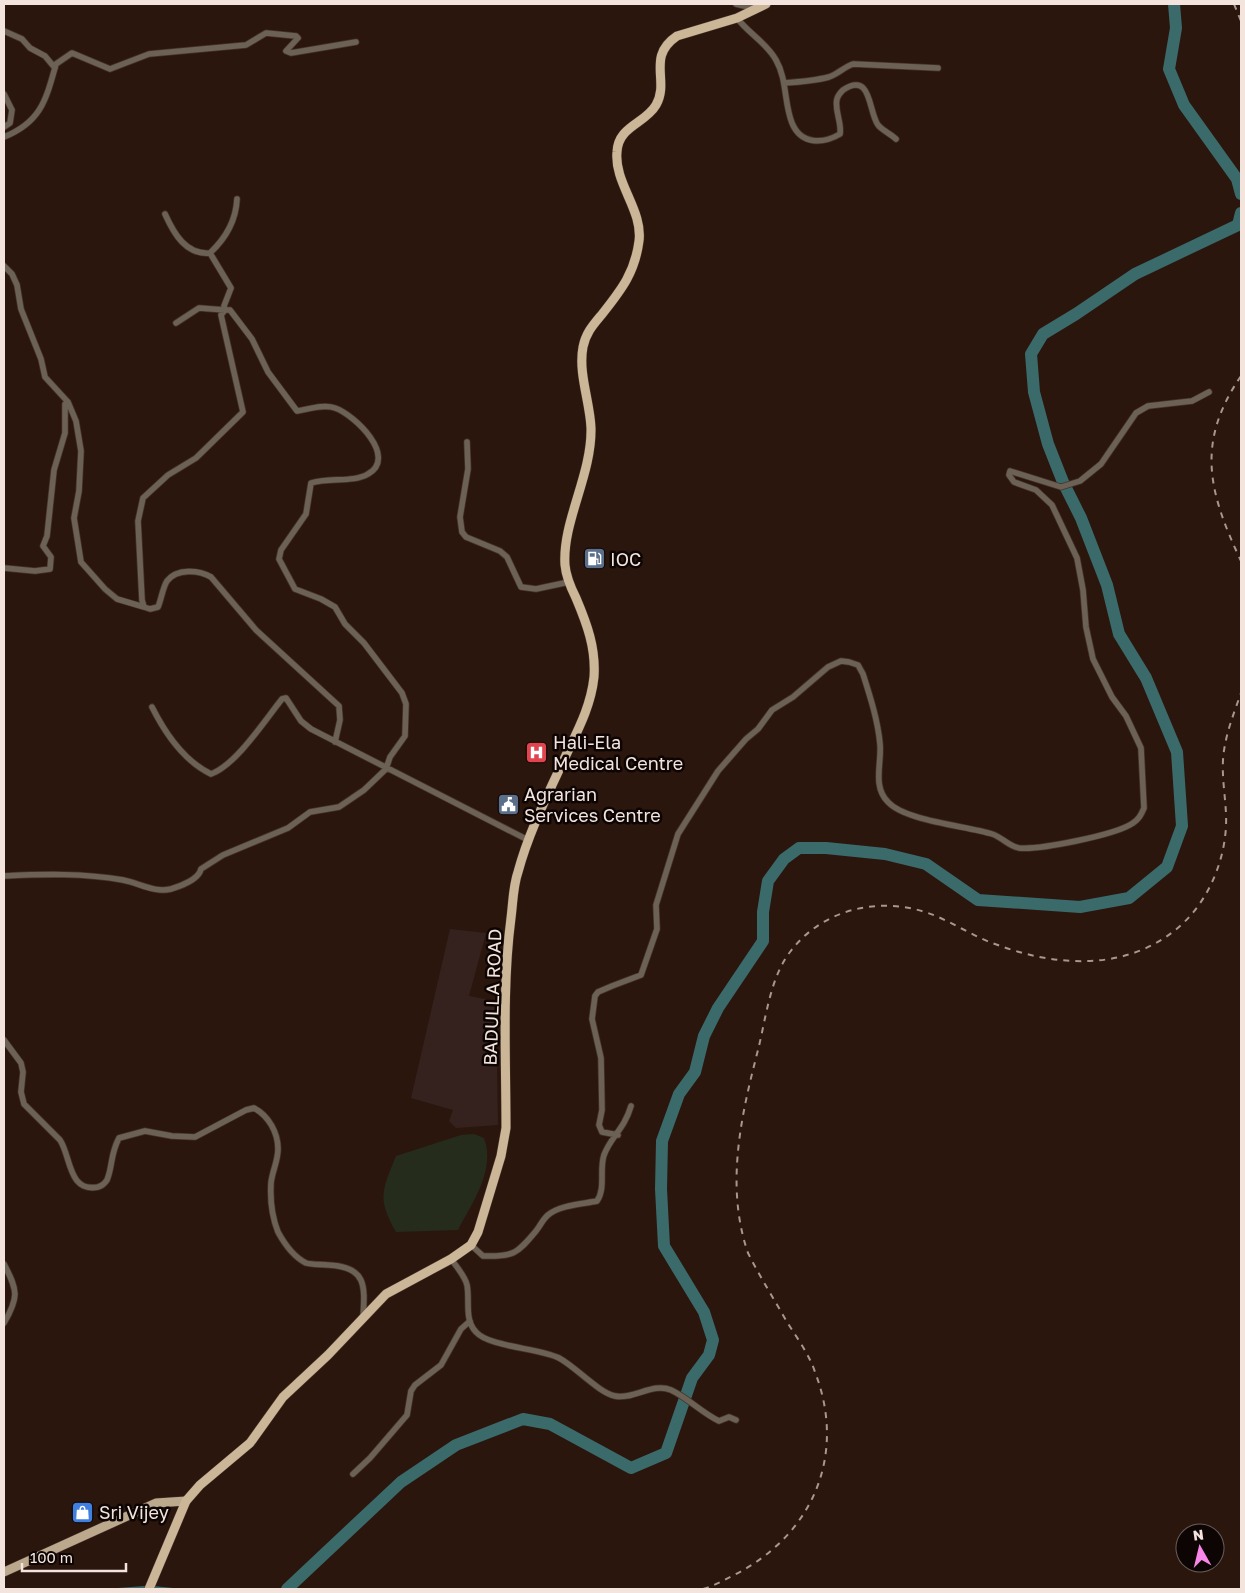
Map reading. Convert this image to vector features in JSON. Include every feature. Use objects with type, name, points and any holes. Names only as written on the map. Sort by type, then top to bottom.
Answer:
[{"type":"highway","name":"BADULLA ROAD","points":[[471,1245],[478,1232],[498,1165],[506,1128],[506,953],[516,875],[528,840],[588,708],[594,678],[594,654],[588,629],[569,582],[565,566],[568,534],[588,466],[591,429],[582,349],[589,329],[604,312],[634,268],[640,238],[639,227],[618,168],[616,152],[620,136],[649,114],[658,104],[660,94],[659,60],[668,42],[677,36],[737,18],[762,6]]},
{"type":"highway","points":[[149,1589],[186,1501],[200,1485],[250,1443],[283,1397],[328,1355],[386,1294],[451,1259],[471,1245]]},
{"type":"main road","points":[[4,1572],[156,1503],[186,1501]]},
{"type":"street","points":[[736,4],[762,6]]},
{"type":"street","points":[[737,18],[747,32],[768,49],[776,60],[784,83],[792,123],[796,130],[810,141],[828,142],[840,134],[841,127],[836,102],[839,93],[851,85],[860,86],[866,90],[876,121],[880,127],[890,132],[896,139]]},
{"type":"street","points":[[4,31],[22,39],[30,48],[45,56],[50,66],[55,68]]},
{"type":"street","points":[[4,137],[32,122],[48,94],[56,64],[72,53],[110,69],[149,54],[246,44],[266,33],[296,36],[298,38],[286,51],[291,53],[356,42]]},
{"type":"street","points":[[784,83],[828,77],[836,74],[840,68],[853,64],[938,68]]},
{"type":"street","points":[[4,94],[12,110],[10,123],[4,128]]},
{"type":"street","points":[[165,214],[184,245],[200,254],[210,253],[221,242],[230,225],[236,211],[237,199]]},
{"type":"street","points":[[144,607],[142,600],[138,521],[143,498],[168,475],[196,458],[243,412],[221,315],[225,310],[224,306],[231,288],[210,253]]},
{"type":"street","points":[[4,266],[12,274],[17,285],[21,308],[41,359],[45,377],[68,402],[76,421],[81,451],[79,491],[74,518],[81,562],[105,589],[117,599],[150,609],[158,607],[168,581],[177,575],[191,571],[202,572],[211,577],[256,630],[339,706],[340,720],[335,742]]},
{"type":"street","points":[[4,876],[66,875],[124,880],[144,887],[171,889],[196,878],[200,874],[201,869],[223,855],[272,836],[310,812],[339,807],[364,790],[386,769],[390,757],[405,736],[406,704],[402,693],[364,642],[345,624],[334,608],[321,599],[295,589],[279,559],[281,550],[306,514],[311,483],[324,478],[348,479],[368,474],[376,466],[379,457],[377,449],[365,429],[349,415],[326,407],[297,411],[268,372],[252,338],[230,310],[199,308],[176,323]]},
{"type":"street","points":[[618,1135],[602,1132],[598,1125],[602,1110],[601,1058],[592,1019],[595,996],[598,992],[641,975],[657,929],[656,905],[678,834],[718,772],[746,739],[758,730],[772,710],[793,697],[828,667],[841,661],[849,662],[858,665],[863,674],[880,744],[878,782],[888,802],[899,810],[938,822],[994,834],[1008,844],[1019,848],[1108,834],[1132,824],[1140,817],[1144,808],[1140,748],[1126,716],[1112,698],[1094,659],[1086,627],[1083,590],[1077,558],[1052,505],[1036,490],[1014,482],[1009,475],[1010,472],[1061,487],[1080,481],[1101,464],[1136,413],[1148,406],[1192,401],[1210,392]]},
{"type":"street","points":[[4,568],[35,571],[50,569],[51,557],[42,546],[47,536],[54,470],[65,433],[65,404],[68,402]]},
{"type":"street","points":[[467,442],[468,469],[460,517],[462,532],[466,537],[500,551],[507,558],[521,586],[536,589],[569,582]]},
{"type":"street","points":[[152,707],[160,723],[180,750],[201,770],[211,774],[220,771],[282,699],[286,698],[301,721],[310,729],[528,840]]},
{"type":"street","points":[[4,1040],[21,1063],[23,1072],[21,1092],[24,1104],[60,1140],[64,1146],[75,1180],[86,1186],[97,1188],[103,1186],[107,1180],[112,1152],[119,1138],[144,1131],[172,1136],[195,1137],[246,1110],[254,1108],[262,1112],[269,1120],[274,1131],[278,1149],[271,1183],[271,1208],[282,1240],[291,1251],[307,1263],[342,1266],[355,1271],[361,1279],[365,1292],[363,1318]]},
{"type":"street","points":[[471,1245],[483,1256],[504,1257],[514,1254],[537,1230],[548,1215],[558,1210],[597,1201],[602,1194],[600,1170],[604,1156],[627,1121],[631,1106]]},
{"type":"street","points":[[451,1259],[466,1283],[470,1322],[477,1334],[503,1344],[535,1350],[559,1358],[588,1378],[606,1394],[618,1397],[660,1388],[670,1389],[718,1421],[729,1418],[736,1420]]},
{"type":"street","points":[[4,1264],[14,1282],[15,1303],[4,1323]]},
{"type":"street","points":[[353,1474],[370,1458],[406,1415],[411,1391],[415,1384],[441,1365],[461,1329],[470,1322]]},
{"type":"shaded area","points":[[450,929],[486,933],[469,996],[496,1001],[498,1125],[456,1128],[449,1121],[453,1110],[411,1098]]},
{"type":"green space","points":[[474,1134],[484,1138],[487,1150],[485,1174],[476,1197],[458,1230],[396,1232],[386,1211],[384,1194],[387,1178],[396,1156],[461,1135]]},
{"type":"waterway","points":[[1174,4],[1176,28],[1169,69],[1184,105],[1237,179],[1241,194]]},
{"type":"waterway","points":[[287,1589],[401,1482],[456,1445],[523,1419],[550,1424],[631,1468],[666,1453],[692,1378],[709,1355],[713,1340],[704,1312],[664,1246],[661,1189],[662,1141],[679,1094],[695,1072],[704,1036],[718,1008],[763,941],[763,912],[768,881],[784,859],[799,848],[826,848],[885,854],[926,864],[978,900],[1080,907],[1129,898],[1167,867],[1182,826],[1177,752],[1146,678],[1119,634],[1107,585],[1081,518],[1063,482],[1048,444],[1034,392],[1031,354],[1043,334],[1135,274],[1238,225],[1241,213]]},
{"type":"waterway","points":[[118,1589],[145,1587]]},
{"type":"waterway","points":[[153,1587],[173,1589]]},
{"type":"railway","points":[[1234,4],[1241,21]]},
{"type":"railway","points":[[1241,376],[1226,400],[1217,424],[1212,446],[1215,490],[1221,513],[1241,561]]},
{"type":"railway","points":[[703,1589],[734,1575],[761,1558],[784,1538],[803,1515],[816,1490],[824,1462],[827,1433],[824,1403],[815,1372],[806,1352],[748,1253],[741,1228],[737,1202],[738,1151],[741,1126],[769,999],[783,962],[803,937],[818,925],[835,916],[853,910],[890,906],[928,913],[995,944],[1040,957],[1087,961],[1110,959],[1154,944],[1174,931],[1186,920],[1197,908],[1214,879],[1224,847],[1226,830],[1223,771],[1226,739],[1241,693]]},
{"type":"place","name":"IOC","points":[[594,559]]},
{"type":"place","name":"Hali-Ela Medical Centre","points":[[537,752]]},
{"type":"place","name":"Agrarian Services Centre","points":[[508,804]]},
{"type":"place","name":"Sri Vijey","points":[[83,1512]]}]
